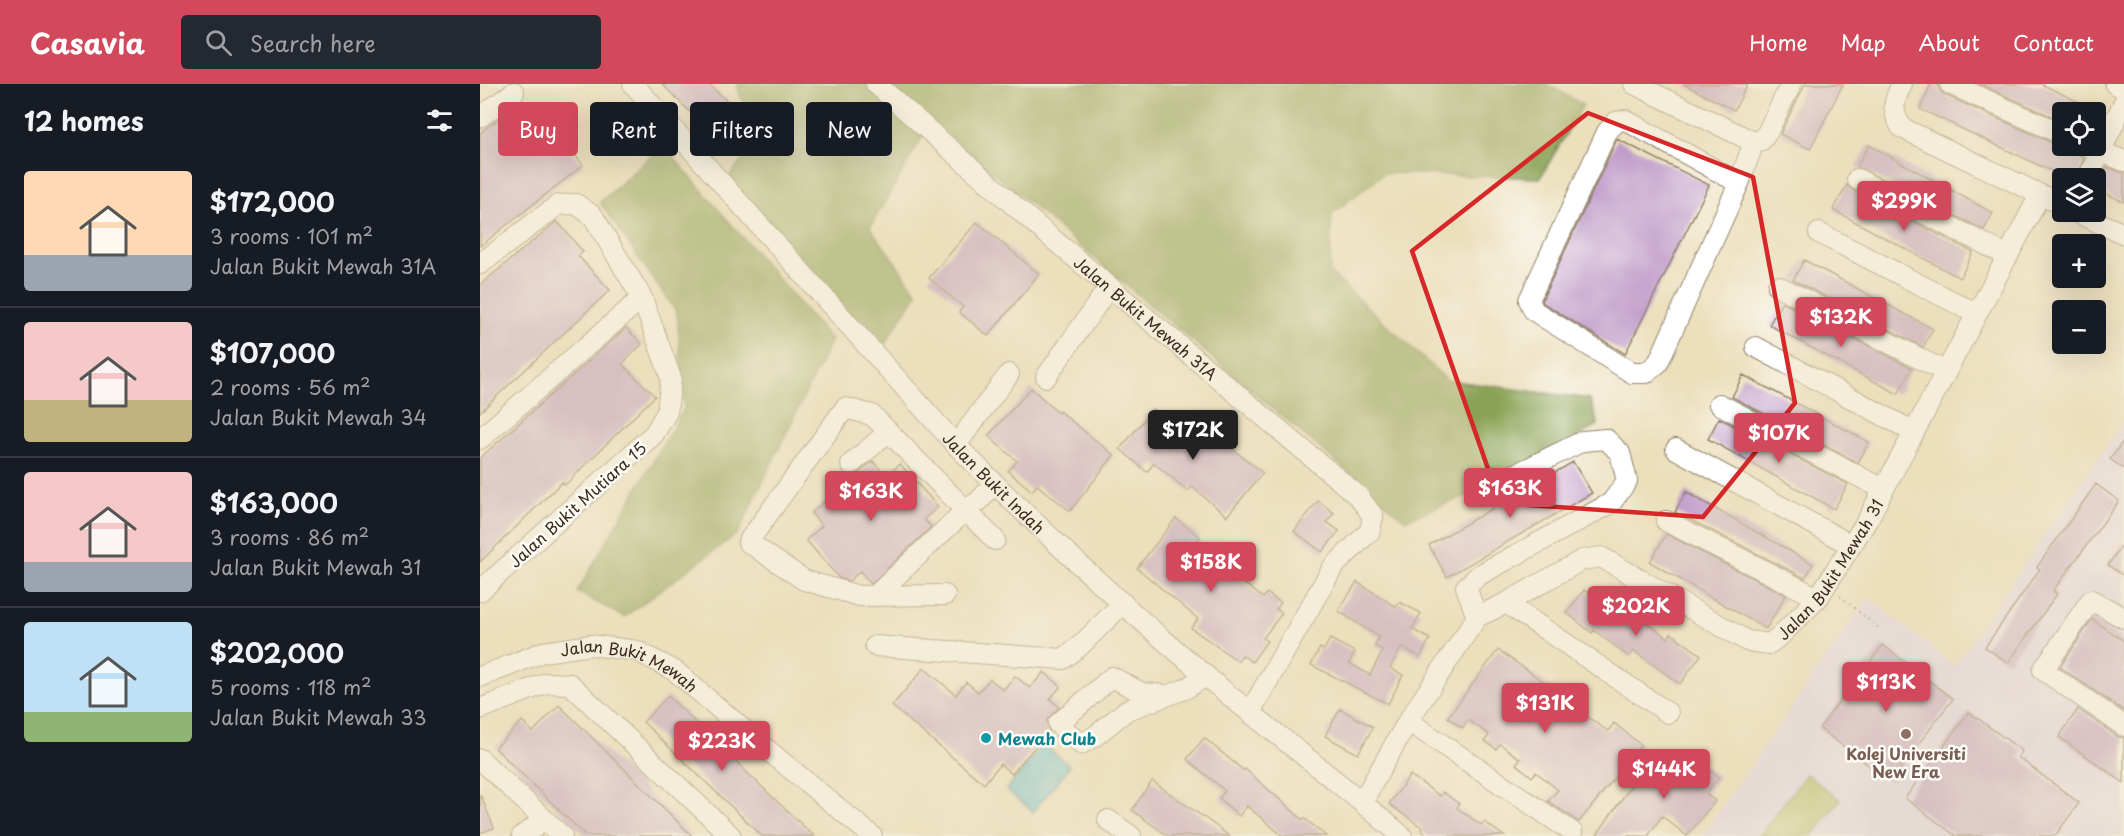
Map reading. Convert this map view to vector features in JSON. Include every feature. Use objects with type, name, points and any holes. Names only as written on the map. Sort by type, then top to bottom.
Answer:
[{"type":"street","name":"Jalan Bukit Indah","points":[[633,84],[956,445],[994,483],[1123,603],[1206,676],[1402,836]]},
{"type":"street","name":"Jalan Bukit Mewah 31A","points":[[876,84],[1035,224],[1358,496],[1373,516],[1370,531],[1333,567],[1250,712]]},
{"type":"street","points":[[1634,84],[1754,142],[1762,140],[1767,133],[1791,84]]},
{"type":"street","points":[[1902,84],[1893,102],[1895,117],[1902,128],[2052,201]]},
{"type":"street","points":[[1950,84],[2052,130]]},
{"type":"street","points":[[2115,84],[2124,88]]},
{"type":"street","points":[[480,117],[514,92]]},
{"type":"street","points":[[2106,130],[2124,102]]},
{"type":"street","points":[[1739,183],[1626,120],[1616,122],[1607,132],[1529,300],[1534,311],[1632,373],[1646,373],[1658,363],[1739,183],[1754,142]]},
{"type":"street","points":[[2106,153],[2124,161]]},
{"type":"street","points":[[1857,180],[2008,256]]},
{"type":"street","name":"Jalan Bukit Mewah 31","points":[[1477,617],[1582,560],[1601,557],[1747,641],[1769,644],[1781,635],[1822,591],[1868,519],[2040,195]]},
{"type":"street","points":[[480,264],[558,205],[576,204],[592,216],[642,298],[480,439]]},
{"type":"street","points":[[2097,222],[2124,234]]},
{"type":"street","points":[[1819,233],[1977,314]]},
{"type":"street","points":[[1778,286],[1946,372]]},
{"type":"street","points":[[1046,377],[1109,287]]},
{"type":"street","name":"Jalan Bukit Mutiara 15","points":[[480,591],[654,434],[668,412],[671,378],[642,298]]},
{"type":"street","points":[[1756,347],[1914,432]]},
{"type":"street","points":[[956,445],[1009,374]]},
{"type":"street","points":[[1719,404],[1883,489]]},
{"type":"street","points":[[945,596],[859,596],[804,580],[748,542],[845,408],[872,415],[995,540]]},
{"type":"street","points":[[851,464],[888,432]]},
{"type":"street","points":[[1362,802],[1408,721],[1477,617],[1466,587],[1479,575],[1611,502],[1627,481],[1620,453],[1606,439],[1583,441],[1502,482]]},
{"type":"street","points":[[1676,449],[1851,545]]},
{"type":"street","points":[[875,596],[967,509],[979,501],[994,483]]},
{"type":"street","points":[[1666,521],[1822,591]]},
{"type":"street","points":[[2124,618],[2091,600],[2043,670],[2124,726]]},
{"type":"street","points":[[875,646],[1063,659],[1081,645],[1123,603]]},
{"type":"street","points":[[1506,603],[1668,713]]},
{"type":"street","name":"Jalan Bukit Mewah","points":[[480,677],[543,652],[591,645],[637,651],[675,671],[872,836]]},
{"type":"street","points":[[1166,695],[1142,693],[1112,676],[1058,724],[1081,744],[1095,736],[1126,710],[1185,689],[1206,676]]},
{"type":"street","points":[[480,709],[546,683],[570,684],[731,836]]},
{"type":"street","points":[[1408,721],[1572,832]]},
{"type":"street","points":[[480,759],[488,777],[545,820],[562,836]]},
{"type":"street","points":[[522,836],[545,820]]},
{"type":"street","points":[[1108,820],[1131,836]]},
{"type":"path","points":[[1822,591],[1881,630]]},
{"type":"highlighted area","points":[[1588,113],[1753,177],[1795,403],[1703,517],[1500,503],[1412,251]]},
{"type":"shaded area","name":"Kolej Universiti New Era","points":[[2124,421],[2124,836],[1702,836],[1868,598],[1954,666]]},
{"type":"green space","points":[[739,84],[865,84],[885,102],[806,102],[806,156],[892,156],[892,108],[923,136],[870,227],[917,293],[882,348],[727,179],[746,156],[794,156],[794,102],[743,102],[737,88]]},
{"type":"green space","points":[[888,84],[1547,84],[1583,105],[1540,178],[1384,173],[1332,214],[1330,273],[1447,380],[1590,399],[1598,425],[1481,490],[1405,520]]},
{"type":"green space","points":[[651,156],[672,156],[831,340],[738,533],[624,617],[577,592],[684,409],[677,313],[600,202]]},
{"type":"green space","points":[[1806,774],[1840,800],[1812,836],[1759,836]]},
{"type":"water","points":[[1043,744],[1070,766],[1033,812],[1006,790]]},
{"type":"building","points":[[662,84],[708,84],[728,102],[690,102],[690,112]]},
{"type":"building","points":[[1683,84],[1748,84],[1734,110]]},
{"type":"building","points":[[1805,84],[1843,84],[1810,149],[1780,134]]},
{"type":"building","points":[[1931,84],[1938,84],[1940,91],[1945,95],[2052,143],[2052,156],[2082,156],[2084,158],[2080,168],[2052,168],[2052,171],[1920,109]]},
{"type":"building","points":[[1979,84],[2041,84],[2079,102],[2052,102],[2052,117]]},
{"type":"building","points":[[498,119],[498,156],[576,156],[583,165],[480,246],[480,133]]},
{"type":"building","points":[[1617,139],[1709,185],[1625,354],[1543,303],[1542,300]]},
{"type":"building","points":[[1869,145],[1993,213],[1984,230],[1857,167]]},
{"type":"building","points":[[2107,167],[2124,173],[2124,202],[2106,194]]},
{"type":"building","points":[[1847,185],[1852,190],[1973,252],[1960,278],[1833,210]]},
{"type":"building","points":[[557,221],[583,252],[578,256],[610,290],[480,412],[480,285]]},
{"type":"building","points":[[977,222],[1039,274],[988,336],[959,312],[963,307],[929,278]]},
{"type":"building","points":[[1804,260],[1933,329],[1923,347],[1793,280]]},
{"type":"building","points":[[1782,302],[1912,368],[1898,394],[1769,325]]},
{"type":"building","points":[[626,328],[642,344],[622,364],[655,396],[565,485],[562,482],[480,562],[480,458]]},
{"type":"building","points":[[1743,375],[1869,442],[1858,463],[1732,397]]},
{"type":"building","points":[[1031,388],[1058,413],[1059,411],[1114,455],[1070,511],[1037,485],[1032,491],[1008,471],[1017,461],[988,436]]},
{"type":"building","points":[[1153,409],[1189,439],[1201,424],[1263,473],[1227,516],[1192,487],[1188,491],[1154,463],[1147,472],[1120,449]]},
{"type":"building","points":[[1719,418],[1848,484],[1834,509],[1708,439]]},
{"type":"building","points":[[2124,440],[2124,469],[2110,459]]},
{"type":"building","points":[[873,461],[886,476],[900,464],[938,507],[924,519],[931,527],[871,584],[860,571],[849,581],[839,578],[806,540],[822,526],[811,513]]},
{"type":"building","points":[[1573,462],[1592,493],[1447,577],[1429,545]]},
{"type":"building","points":[[2096,484],[2119,501],[2053,591],[2057,594],[2008,663],[1985,647],[2040,569],[2037,567]]},
{"type":"building","points":[[1686,492],[1813,564],[1805,578],[1675,512]]},
{"type":"building","points":[[1318,501],[1334,513],[1327,522],[1339,531],[1322,552],[1294,531]]},
{"type":"building","points":[[1176,518],[1200,537],[1198,540],[1229,566],[1226,569],[1263,598],[1267,593],[1281,603],[1276,609],[1282,613],[1263,638],[1267,641],[1252,662],[1242,655],[1238,661],[1191,628],[1198,619],[1137,568]]},
{"type":"building","points":[[1666,534],[1786,595],[1766,629],[1650,562]]},
{"type":"building","points":[[2124,542],[2124,576],[2108,565]]},
{"type":"building","points":[[1357,582],[1396,607],[1399,602],[1421,613],[1412,629],[1430,639],[1420,657],[1402,647],[1390,668],[1403,675],[1388,704],[1311,665],[1320,648],[1324,650],[1330,639],[1355,652],[1349,663],[1370,675],[1383,650],[1375,646],[1379,637],[1338,611]]},
{"type":"building","points":[[1584,590],[1624,619],[1630,610],[1668,638],[1671,633],[1701,655],[1680,684],[1634,651],[1629,657],[1594,630],[1592,633],[1567,613]]},
{"type":"building","points":[[2092,619],[2124,641],[2124,711],[2060,667]]},
{"type":"building","points":[[1883,645],[1953,699],[1890,781],[1819,728]]},
{"type":"building","points":[[1498,650],[1557,691],[1554,694],[1608,731],[1614,723],[1641,745],[1579,822],[1548,801],[1558,790],[1536,772],[1532,777],[1516,764],[1520,759],[1500,744],[1496,749],[1485,741],[1489,735],[1468,720],[1462,728],[1448,717]]},
{"type":"building","name":"Mewah Club","points":[[924,668],[956,695],[966,682],[978,692],[990,679],[1003,690],[1015,676],[1030,688],[1044,672],[1061,686],[1050,699],[1059,707],[1047,720],[1049,731],[1012,774],[1000,764],[984,784],[892,706]]},
{"type":"building","points":[[668,696],[814,836],[762,836],[643,722]]},
{"type":"building","points":[[559,705],[692,836],[586,836],[495,748],[522,721],[533,732]]},
{"type":"building","points":[[1340,709],[1373,727],[1358,754],[1325,736]]},
{"type":"building","points":[[2078,709],[2117,736],[2124,738],[2124,783],[2059,737]]},
{"type":"building","points":[[1969,712],[2022,751],[2018,757],[2079,803],[2055,836],[1956,836],[1905,798]]},
{"type":"building","points":[[1204,738],[1243,770],[1245,769],[1303,820],[1304,818],[1326,836],[1283,836],[1247,806],[1239,816],[1219,798],[1225,791],[1187,759]]},
{"type":"building","points":[[1684,750],[1719,777],[1706,794],[1715,801],[1687,836],[1662,816],[1648,836],[1596,836],[1644,767],[1661,780]]},
{"type":"building","points":[[1410,775],[1440,796],[1443,792],[1459,804],[1457,808],[1481,825],[1484,822],[1504,836],[1429,836],[1421,830],[1423,828],[1389,804]]},
{"type":"building","points":[[1152,781],[1229,836],[1168,836],[1132,810]]},
{"type":"building","points":[[480,794],[494,828],[480,833]]},
{"type":"place","name":"Kolej Universiti New Era","points":[[1906,734]]},
{"type":"place","name":"Mewah Club","points":[[986,738]]}]
